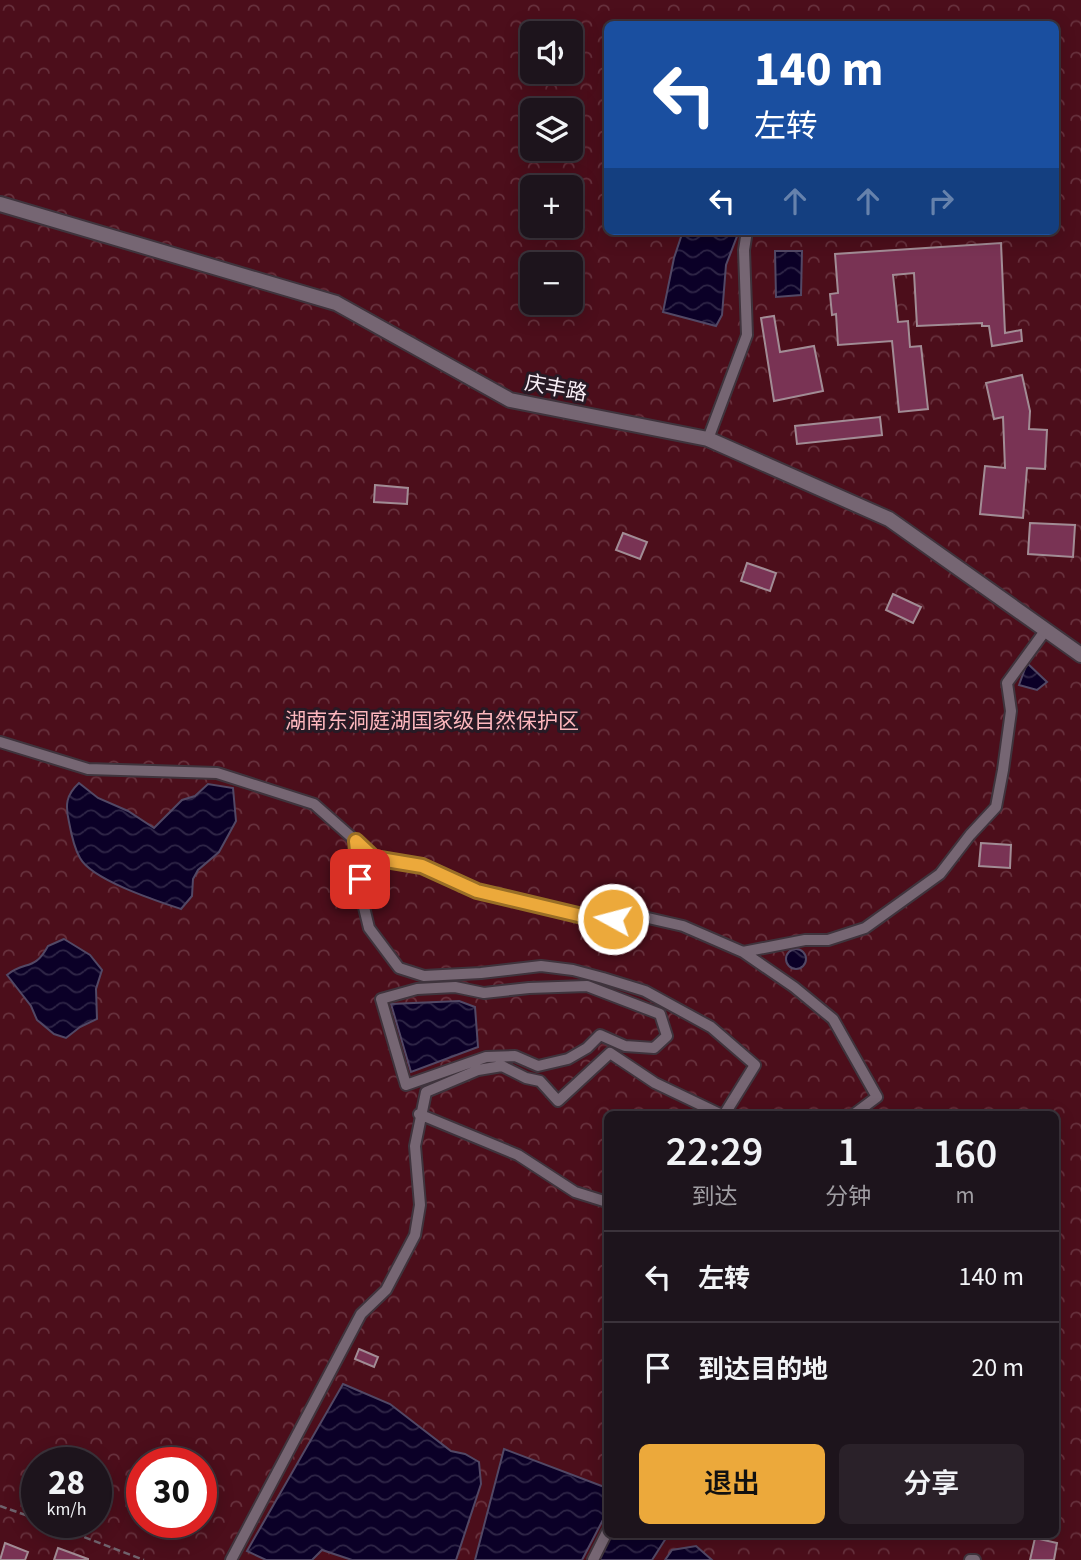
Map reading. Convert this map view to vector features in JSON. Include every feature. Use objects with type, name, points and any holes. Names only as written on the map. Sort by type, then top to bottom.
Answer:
[{"type":"street","name":"庆丰路","points":[[0,204],[336,303],[510,400],[708,439],[889,519],[1081,655]]},
{"type":"street","points":[[708,439],[747,335],[744,250],[746,235]]},
{"type":"street","points":[[743,952],[805,940],[828,940],[865,928],[940,874],[996,807],[1011,711],[1007,683],[1045,631]]},
{"type":"street","points":[[0,742],[88,769],[217,773],[314,804],[374,858],[422,866],[477,891],[595,919],[635,915],[683,926],[743,952],[794,987],[833,1019],[877,1097],[858,1111]]},
{"type":"street","points":[[356,841],[362,899],[369,928],[399,968],[424,976],[541,966],[573,970],[645,991],[711,1027],[755,1065],[726,1111]]},
{"type":"street","points":[[587,986],[660,1014],[667,1036],[654,1048],[625,1046],[600,1035],[587,1048],[568,1059],[538,1066],[515,1056],[486,1056],[406,1085],[381,999],[417,989],[456,987],[484,993],[587,986]]},
{"type":"street","points":[[231,1560],[361,1314],[386,1290],[415,1235],[420,1205],[415,1146],[419,1114],[426,1092],[478,1070],[502,1066],[526,1078],[540,1081],[558,1101],[610,1053],[655,1083],[714,1111]]},
{"type":"street","points":[[419,1114],[518,1155],[575,1192],[604,1201]]},
{"type":"street","points":[[593,1560],[604,1538]]},
{"type":"path","points":[[0,1506],[21,1513]]},
{"type":"path","points":[[87,1538],[144,1560]]},
{"type":"green space","name":"湖南东洞庭湖国家级自然保护区","points":[[0,0],[1081,0],[1081,1560],[0,1560]]},
{"type":"water","points":[[682,235],[737,235],[726,265],[722,315],[716,326],[663,312]]},
{"type":"water","points":[[775,251],[802,251],[801,295],[776,297]]},
{"type":"water","points":[[1027,663],[1047,682],[1037,690],[1019,685]]},
{"type":"water","points":[[79,783],[98,798],[128,811],[154,828],[182,800],[195,796],[208,784],[233,788],[236,821],[219,852],[198,870],[193,879],[192,896],[181,909],[111,882],[97,874],[80,858],[72,836],[67,805],[71,792]]},
{"type":"water","points":[[64,939],[90,955],[102,970],[96,989],[97,1019],[66,1038],[54,1034],[37,1020],[31,1006],[7,975],[34,963],[48,946]]},
{"type":"water","points":[[796,949],[803,952],[806,959],[803,966],[796,969],[789,966],[786,959],[789,952]]},
{"type":"water","points":[[459,1001],[475,1007],[478,1047],[411,1072],[391,1004]]},
{"type":"water","points":[[343,1384],[390,1404],[451,1451],[465,1454],[479,1462],[481,1484],[456,1560],[352,1560],[322,1550],[312,1560],[266,1560],[247,1551]]},
{"type":"water","points":[[504,1449],[604,1487],[604,1518],[582,1560],[475,1560]]},
{"type":"water","points":[[607,1538],[666,1538],[652,1560],[596,1560]]},
{"type":"water","points":[[696,1546],[712,1560],[665,1560],[672,1550]]},
{"type":"building","points":[[1001,243],[1005,333],[1021,330],[1022,341],[992,346],[989,326],[982,326],[982,323],[917,326],[914,273],[893,275],[898,322],[908,321],[910,347],[921,346],[928,409],[899,412],[892,341],[838,345],[836,314],[832,315],[830,294],[838,293],[835,254]]},
{"type":"building","points":[[774,316],[780,352],[814,346],[823,391],[774,401],[761,318]]},
{"type":"building","points":[[1022,375],[1030,411],[1029,429],[1047,430],[1045,469],[1027,468],[1023,518],[980,514],[985,466],[1005,468],[1003,417],[994,419],[986,383]]},
{"type":"building","points":[[880,417],[882,435],[797,444],[795,426]]},
{"type":"building","points":[[375,485],[408,488],[407,504],[374,502]]},
{"type":"building","points":[[1030,523],[1075,525],[1073,557],[1028,554]]},
{"type":"building","points":[[623,533],[647,542],[640,559],[616,550]]},
{"type":"building","points":[[747,563],[776,573],[770,591],[741,581]]},
{"type":"building","points":[[893,594],[921,607],[913,623],[886,610]]},
{"type":"building","points":[[981,843],[1011,845],[1010,868],[979,866]]},
{"type":"building","points":[[359,1349],[378,1357],[374,1367],[355,1359]]},
{"type":"building","points":[[1035,1538],[1057,1543],[1054,1560],[1030,1560]]},
{"type":"building","points":[[5,1543],[28,1552],[25,1560],[0,1560]]},
{"type":"building","points":[[58,1548],[88,1559],[88,1560],[54,1560]]},
{"type":"route","points":[[360,879],[356,841],[374,858],[422,866],[477,891],[595,919],[613,919]]}]
